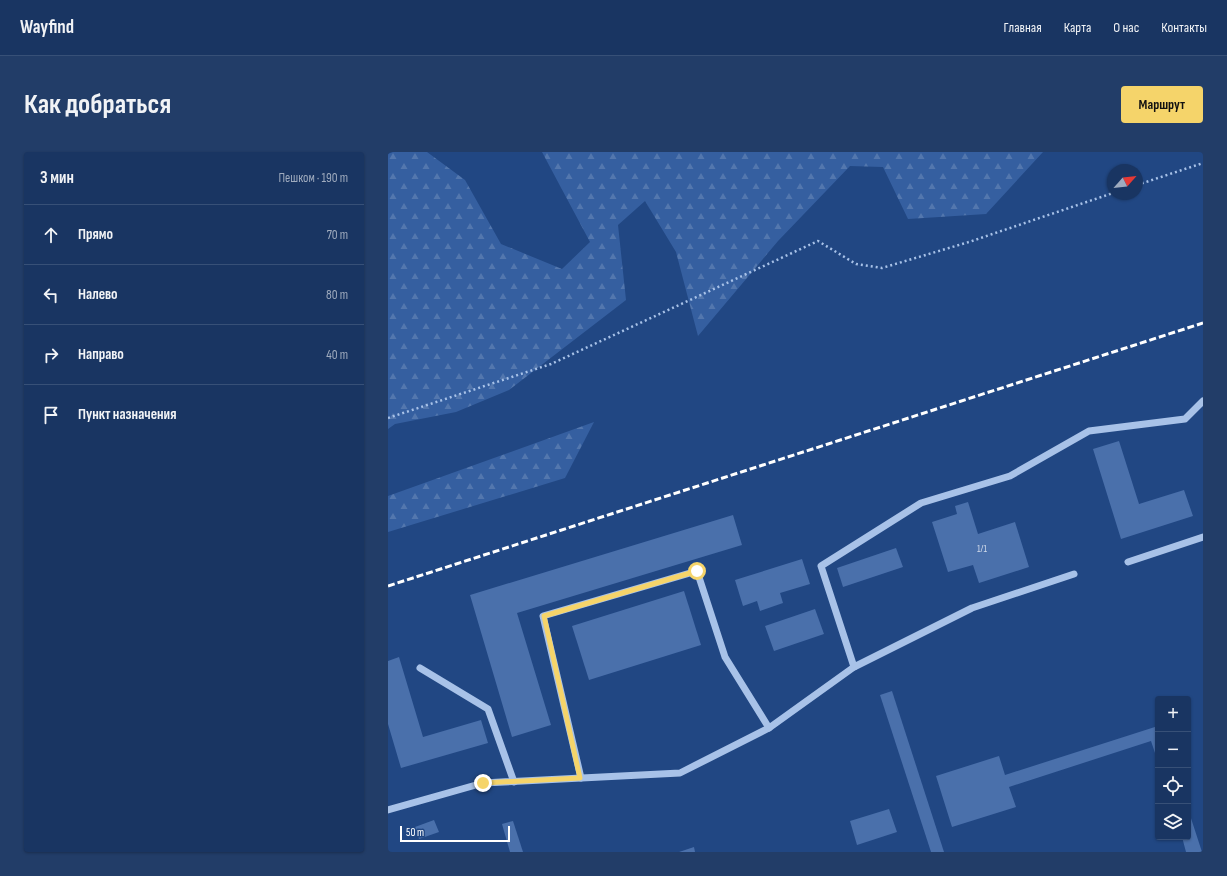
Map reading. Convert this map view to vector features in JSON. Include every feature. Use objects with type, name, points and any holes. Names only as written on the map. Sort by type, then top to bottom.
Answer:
[{"type":"street","points":[[854,667],[822,566],[921,503],[1010,476],[1089,431],[1185,419],[1203,401]]},
{"type":"street","points":[[1128,562],[1203,537]]},
{"type":"street","points":[[580,778],[544,616],[697,571],[725,657],[769,728]]},
{"type":"street","points":[[388,810],[483,783],[680,773],[769,728],[854,667],[972,608],[1074,574]]},
{"type":"street","points":[[420,668],[488,709],[514,782]]},
{"type":"path","points":[[1143,183],[1203,163]]},
{"type":"path","points":[[388,418],[551,364],[818,241],[856,264],[882,268],[970,242],[1107,195]]},
{"type":"green space","points":[[393,152],[427,152],[465,180],[501,244],[562,269],[590,242],[542,152],[1043,152],[986,214],[908,219],[883,167],[850,166],[778,241],[698,336],[676,252],[645,201],[618,225],[626,300],[509,390],[456,412],[395,424],[388,429],[388,154]]},
{"type":"green space","points":[[594,422],[565,478],[388,532],[388,496]]},
{"type":"building","points":[[1119,441],[1139,504],[1184,490],[1193,516],[1121,539],[1093,449]]},
{"type":"building","points":[[968,502],[978,534],[1015,522],[1029,567],[979,583],[973,565],[948,572],[932,522],[957,514],[955,506]]},
{"type":"building","points":[[733,515],[742,545],[517,613],[551,725],[512,737],[470,595]]},
{"type":"building","points":[[896,548],[903,567],[843,587],[837,568]]},
{"type":"building","points":[[802,559],[810,584],[780,593],[783,603],[760,611],[757,601],[743,606],[735,580]]},
{"type":"building","points":[[684,591],[701,645],[589,680],[572,626]]},
{"type":"building","points":[[815,609],[824,634],[774,651],[765,626]]},
{"type":"building","points":[[399,657],[423,737],[481,720],[488,743],[401,768],[388,724],[388,661]]},
{"type":"building","points":[[892,691],[944,852],[931,852],[880,695]]},
{"type":"building","points":[[1155,727],[1155,753],[1151,741],[1009,787],[1016,807],[952,827],[936,776],[999,756],[1005,775]]},
{"type":"building","points":[[889,809],[897,832],[857,845],[850,821]]},
{"type":"building","points":[[1191,818],[1202,852],[1186,852],[1183,840],[1191,840]]},
{"type":"building","points":[[434,820],[439,832],[419,839],[415,827]]},
{"type":"building","points":[[513,821],[523,852],[510,852],[502,824]]},
{"type":"building","points":[[694,847],[695,852],[679,852]]},
{"type":"railway","points":[[388,586],[1203,323]]},
{"type":"route","points":[[483,783],[580,778],[544,616],[697,571]]}]
